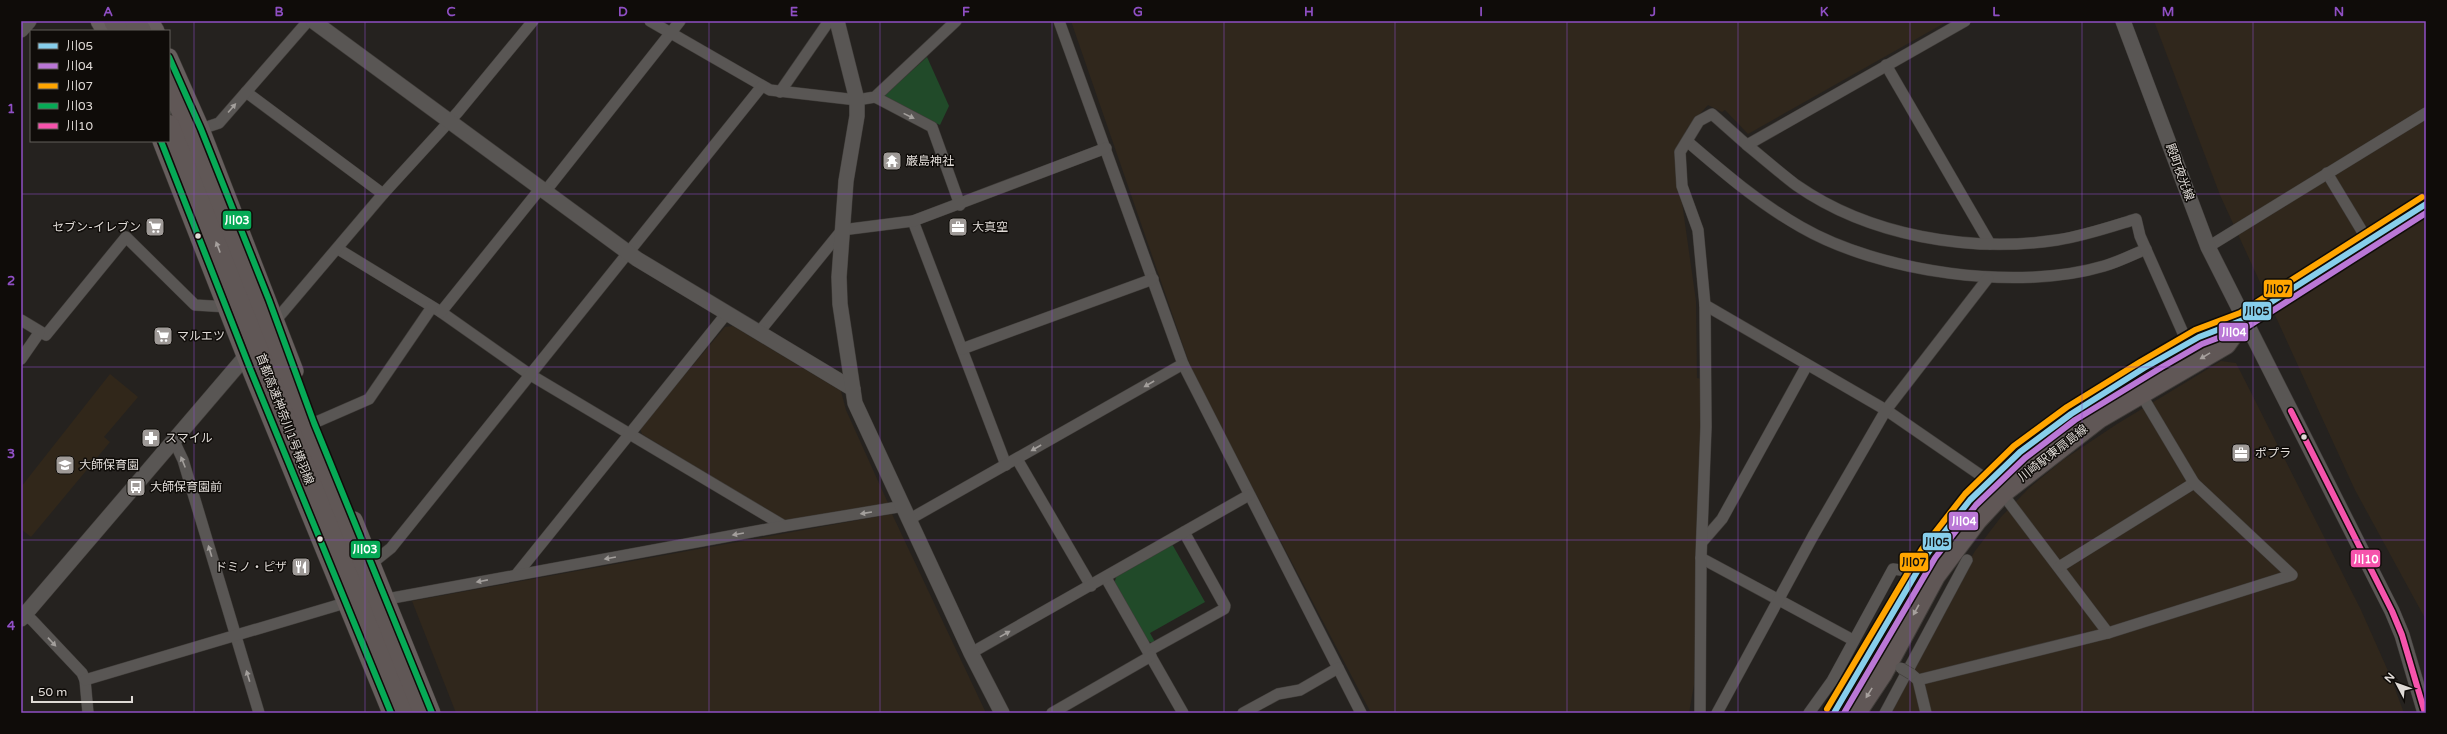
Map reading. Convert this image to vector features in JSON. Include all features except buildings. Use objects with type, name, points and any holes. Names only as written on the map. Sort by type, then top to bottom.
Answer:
[{"type":"highway","points":[[114,21],[119,30]]},
{"type":"highway","points":[[135,21],[140,30]]},
{"type":"highway","name":"首都高速神奈川1号横羽線","points":[[170,85],[198,149],[419,713]]},
{"type":"highway","name":"首都高速神奈川1号横羽線","points":[[170,127],[402,713]]},
{"type":"highway","name":"川崎駅東扇島線","points":[[1834,713],[1884,666],[1916,572],[1940,538],[1996,487],[2037,438],[2089,402],[2187,342],[2217,328],[2243,320],[2426,204]]},
{"type":"highway","name":"川崎駅東扇島線","points":[[1856,713],[1935,576],[1977,520],[1996,487],[2064,443],[2099,418],[2226,344],[2243,320]]},
{"type":"main road","points":[[99,21],[104,30]]},
{"type":"main road","points":[[150,21],[155,30]]},
{"type":"main road","points":[[170,59],[200,129],[276,320],[314,423],[371,564],[387,599],[432,713]]},
{"type":"main road","points":[[161,142],[345,603],[392,713]]},
{"type":"street","points":[[21,30],[29,21]]},
{"type":"street","points":[[200,129],[219,123],[308,21]]},
{"type":"street","points":[[312,21],[629,254],[853,389]]},
{"type":"street","points":[[88,713],[85,680],[82,673],[32,620],[22,616],[533,21]]},
{"type":"street","points":[[650,21],[762,86],[780,92],[857,100],[875,98],[932,127],[960,204]]},
{"type":"street","points":[[314,423],[369,399],[437,309],[542,191],[680,21]]},
{"type":"street","points":[[780,92],[829,21]]},
{"type":"street","points":[[837,21],[857,100],[842,230],[838,290],[855,403],[971,653],[1002,713]]},
{"type":"street","points":[[875,98],[956,21]]},
{"type":"street","points":[[1059,21],[1183,364],[1361,713]]},
{"type":"street","points":[[1747,145],[1965,21]]},
{"type":"street","name":"殿町夜光線","points":[[2123,21],[2208,247],[2243,320],[2291,410],[2392,611],[2402,635],[2426,713]]},
{"type":"street","points":[[1886,65],[1990,244]]},
{"type":"street","points":[[371,564],[391,548],[529,374],[629,254],[762,86]]},
{"type":"street","points":[[246,92],[383,194]]},
{"type":"street","points":[[2208,247],[2426,113]]},
{"type":"street","points":[[1700,713],[1701,558],[1706,427],[1705,305],[1698,230],[1682,186],[1680,152],[1688,142],[1699,121],[1712,114],[1747,145],[1797,185],[1854,216],[1920,236],[1990,244],[2057,240],[2101,230],[2136,219],[2146,249],[2187,342]]},
{"type":"street","points":[[1688,142],[1735,182],[1802,228],[1832,242],[1882,260],[1934,271],[1988,278],[2058,275],[2103,266],[2146,249]]},
{"type":"street","points":[[759,332],[842,230],[913,221],[1106,148]]},
{"type":"street","points":[[2327,173],[2368,241]]},
{"type":"street","points":[[913,221],[1006,465]]},
{"type":"street","points":[[21,320],[39,333],[46,335],[126,237],[195,305],[228,307]]},
{"type":"street","points":[[338,249],[437,309],[529,374],[784,526]]},
{"type":"street","points":[[1717,713],[1813,536],[1886,410],[1988,278]]},
{"type":"street","points":[[962,348],[1153,279]]},
{"type":"street","points":[[1705,305],[1886,410],[1996,487],[2059,567],[2108,633]]},
{"type":"street","points":[[516,575],[727,313]]},
{"type":"street","points":[[21,359],[39,333]]},
{"type":"street","points":[[85,680],[236,637],[345,603],[387,599],[784,526],[907,513],[1006,465],[1183,364]]},
{"type":"street","points":[[1702,542],[1722,520],[1807,365]]},
{"type":"street","points":[[1884,666],[1915,677],[2108,633],[2292,575],[2194,483],[2141,394]]},
{"type":"street","points":[[173,439],[183,460],[259,713]]},
{"type":"street","points":[[1017,458],[1090,586]]},
{"type":"street","points":[[2059,567],[2194,483]]},
{"type":"street","points":[[971,653],[1106,578],[1249,495]]},
{"type":"street","points":[[1052,713],[1224,609],[1225,606],[1184,532]]},
{"type":"street","points":[[1701,558],[1853,640]]},
{"type":"street","points":[[1885,713],[1967,560]]},
{"type":"street","points":[[1809,713],[1832,681],[1893,569],[1916,572]]},
{"type":"street","points":[[1106,578],[1183,713]]},
{"type":"street","points":[[1243,713],[1278,694],[1300,690],[1338,668]]},
{"type":"street","points":[[1915,677],[1926,713]]},
{"type":"shaded area","points":[[1071,21],[1948,21],[1748,134],[1725,110],[1722,112],[1708,105],[1688,127],[1675,153],[1696,301],[1697,378],[1702,379],[1694,685],[1689,713],[1371,713],[1193,374]]},
{"type":"shaded area","points":[[2154,21],[2426,21],[2426,620],[2355,490],[2220,195]]},
{"type":"shaded area","points":[[733,326],[841,391],[846,410],[888,503],[785,521],[642,434],[640,428],[725,327]]},
{"type":"shaded area","points":[[2221,361],[2236,363],[2361,610],[2389,673],[2404,713],[1889,713],[1945,602],[1975,551],[2001,517],[2029,488],[2063,460],[2117,424]]},
{"type":"shaded area","name":"大師保育園","points":[[110,374],[138,397],[104,437],[110,442],[31,537],[21,529],[21,487]]},
{"type":"shaded area","points":[[892,514],[986,713],[456,713],[412,601]]},
{"type":"green space","points":[[927,57],[949,106],[940,125],[887,100],[885,95]]},
{"type":"green space","points":[[1172,544],[1205,602],[1150,633],[1155,642],[1152,643],[1148,641],[1114,584],[1117,574]]},
{"type":"transit line","name":"川03","points":[[170,59],[201,129],[269,300],[314,423],[432,713]]},
{"type":"transit line","name":"川03","points":[[161,142],[251,371],[391,713]]},
{"type":"transit line","name":"川07","points":[[1827,709],[1922,549],[1965,494],[2014,446],[2067,407],[2140,362],[2195,330],[2240,313],[2422,197]]},
{"type":"transit line","name":"川05","points":[[1834,713],[1928,553],[1970,500],[2020,452],[2071,414],[2144,368],[2199,337],[2243,320],[2426,204]]},
{"type":"transit line","name":"川04","points":[[1844,713],[1935,558],[1976,505],[2025,458],[2075,420],[2202,344],[2247,327],[2426,213]]},
{"type":"transit line","name":"川10","points":[[2291,411],[2392,611],[2402,635],[2425,713]]},
{"type":"place","name":"巌島神社","points":[[892,161]]},
{"type":"place","name":"セブン-イレブン","points":[[155,227]]},
{"type":"place","name":"大真空","points":[[958,227]]},
{"type":"place","name":"マルエツ","points":[[163,336]]},
{"type":"place","name":"スマイル","points":[[151,438]]},
{"type":"place","name":"ポプラ","points":[[2241,453]]},
{"type":"place","name":"大師保育園","points":[[65,465]]},
{"type":"place","name":"大師保育園前","points":[[136,487]]},
{"type":"place","name":"ドミノ・ピザ","points":[[301,567]]}]
